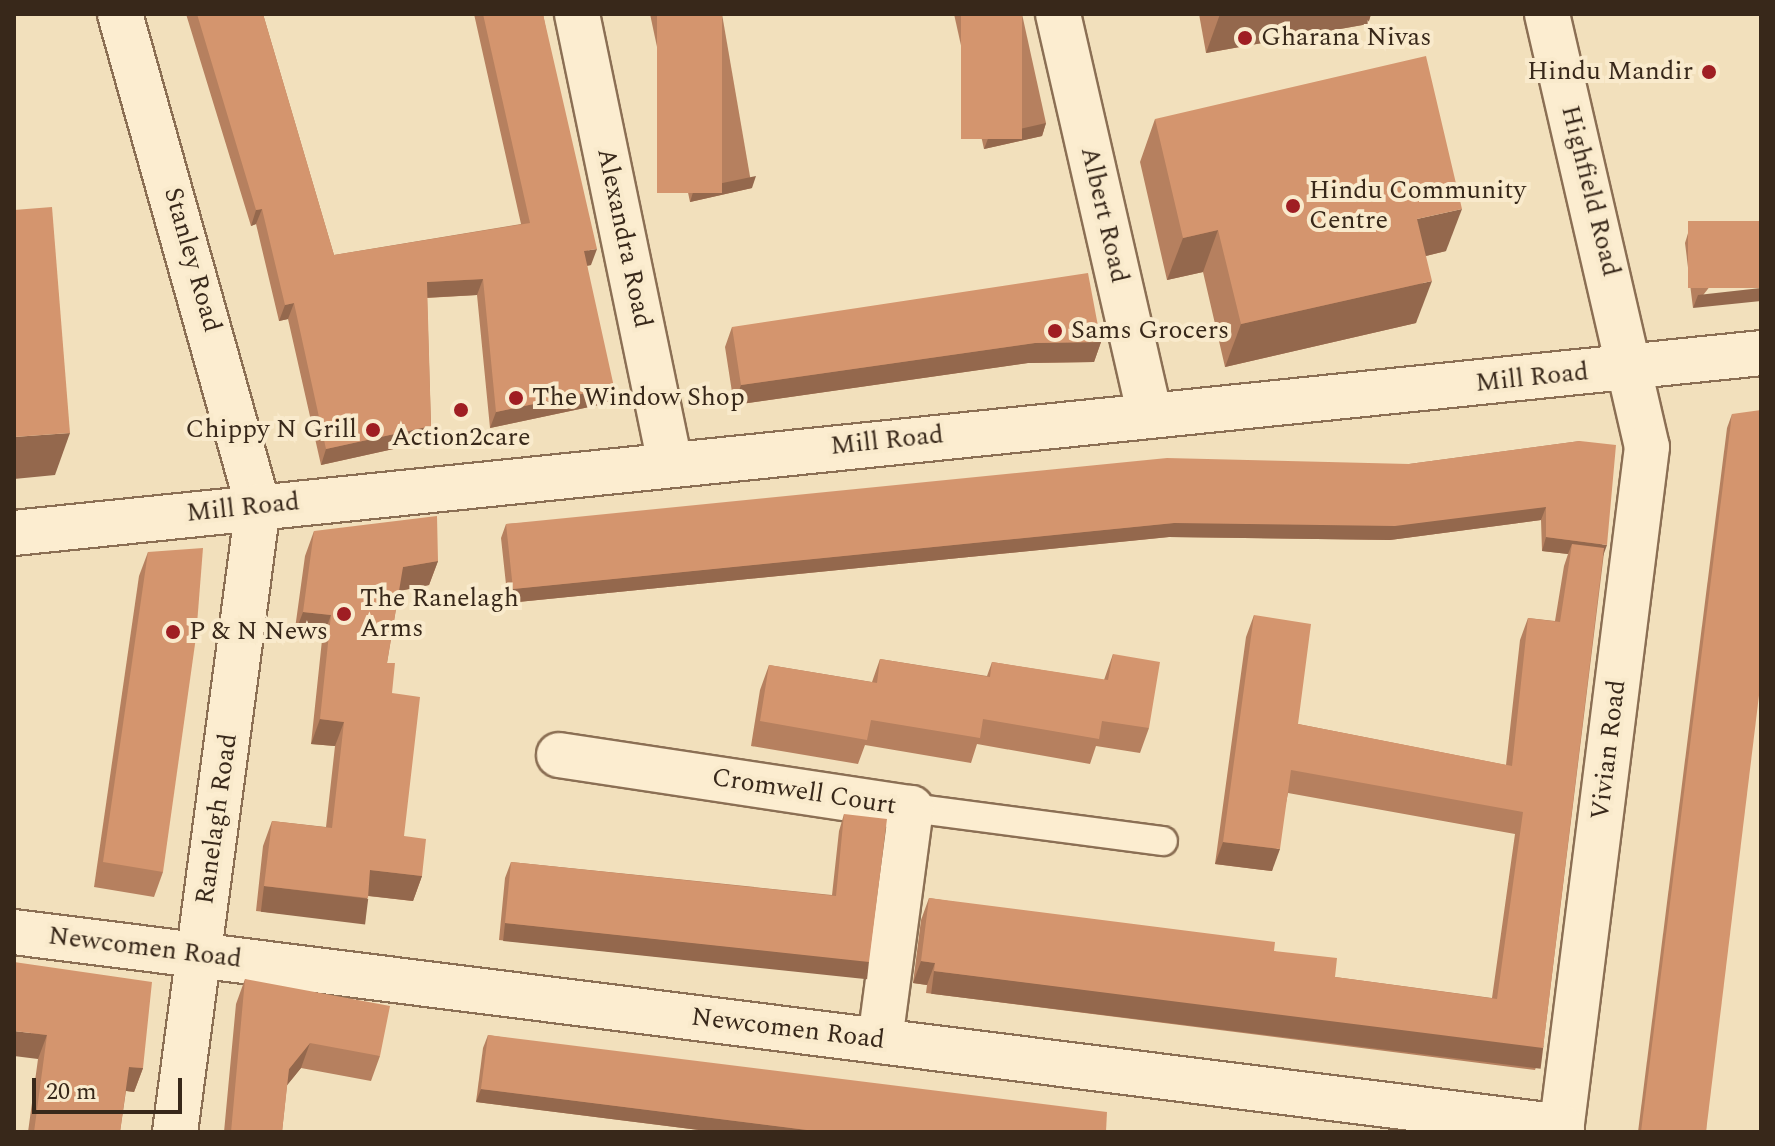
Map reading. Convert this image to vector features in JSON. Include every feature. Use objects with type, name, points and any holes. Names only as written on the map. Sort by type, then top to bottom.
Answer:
[{"type":"street","name":"Stanley Road","points":[[120,14],[258,506]]},
{"type":"street","name":"Alexandra Road","points":[[577,14],[670,463]]},
{"type":"street","name":"Albert Road","points":[[1058,14],[1150,416]]},
{"type":"street","name":"Highfield Road","points":[[1547,14],[1634,368]]},
{"type":"street","name":"Mill Road","points":[[14,533],[1761,353]]},
{"type":"street","name":"Vivian Road","points":[[1561,1130],[1647,447],[1634,368]]},
{"type":"street","name":"Ranelagh Road","points":[[175,1132],[258,506]]},
{"type":"street","name":"Cromwell Court","points":[[559,755],[911,808],[880,1041]]},
{"type":"street","name":"Newcomen Road","points":[[14,932],[1561,1130]]},
{"type":"lane","points":[[911,808],[1163,841]]},
{"type":"building","points":[[197,14],[263,14],[334,255],[530,223],[483,14],[543,14],[597,249],[584,251],[614,387],[496,412],[483,279],[427,282],[431,426],[326,449],[294,303],[285,305],[262,209],[256,210]]},
{"type":"building","points":[[657,14],[722,14],[722,193],[657,193]]},
{"type":"building","points":[[961,14],[1022,14],[1022,139],[961,139]]},
{"type":"building","name":"Hindu Community Centre","points":[[1426,56],[1462,209],[1417,219],[1432,281],[1241,324],[1218,230],[1183,238],[1155,119]]},
{"type":"building","points":[[52,207],[70,433],[14,437],[14,210]]},
{"type":"building","points":[[1688,221],[1761,221],[1761,288],[1688,288]]},
{"type":"building","points":[[1088,273],[1101,342],[1035,343],[741,385],[732,327]]},
{"type":"building","points":[[1761,410],[1761,679],[1706,1132],[1641,1132],[1732,414]]},
{"type":"building","points":[[1580,441],[1616,445],[1607,545],[1546,537],[1546,507],[1395,526],[1174,523],[513,589],[506,524],[1167,458],[1409,464]]},
{"type":"building","points":[[437,516],[438,561],[403,567],[387,663],[395,663],[392,693],[420,697],[404,836],[426,839],[422,876],[370,870],[368,898],[264,886],[272,821],[332,828],[344,722],[320,719],[331,615],[303,612],[314,531]]},
{"type":"building","points":[[1572,544],[1604,548],[1543,1048],[934,971],[935,963],[921,961],[929,898],[1275,942],[1274,951],[1337,958],[1335,977],[1497,999],[1523,812],[1291,770],[1280,849],[1223,842],[1254,615],[1311,624],[1298,724],[1512,766],[1528,618],[1560,622]]},
{"type":"building","points":[[203,548],[196,637],[163,872],[103,862],[148,552]]},
{"type":"building","points":[[1113,654],[1160,662],[1149,728],[1102,721],[1099,739],[983,719],[980,738],[871,720],[867,740],[760,721],[769,665],[877,683],[880,659],[990,677],[992,662],[1108,680]]},
{"type":"building","points":[[844,814],[887,819],[869,962],[505,923],[511,862],[836,896]]},
{"type":"building","points":[[14,962],[152,982],[143,1068],[129,1067],[120,1132],[34,1132],[47,1035],[14,1031]]},
{"type":"building","points":[[245,979],[390,1006],[380,1056],[310,1043],[289,1069],[282,1132],[231,1132]]},
{"type":"building","points":[[488,1035],[1107,1112],[1106,1132],[823,1132],[481,1089]]},
{"type":"place","name":"Gharana Nivas","points":[[1245,38]]},
{"type":"place","name":"Hindu Mandir","points":[[1709,72]]},
{"type":"place","name":"Hindu Community Centre","points":[[1293,206]]},
{"type":"place","name":"Sams Grocers","points":[[1055,331]]},
{"type":"place","name":"The Window Shop","points":[[516,398]]},
{"type":"place","name":"Action2care","points":[[461,410]]},
{"type":"place","name":"Chippy N Grill","points":[[373,430]]},
{"type":"place","name":"The Ranelagh Arms","points":[[344,614]]},
{"type":"place","name":"P & N News","points":[[173,632]]}]
